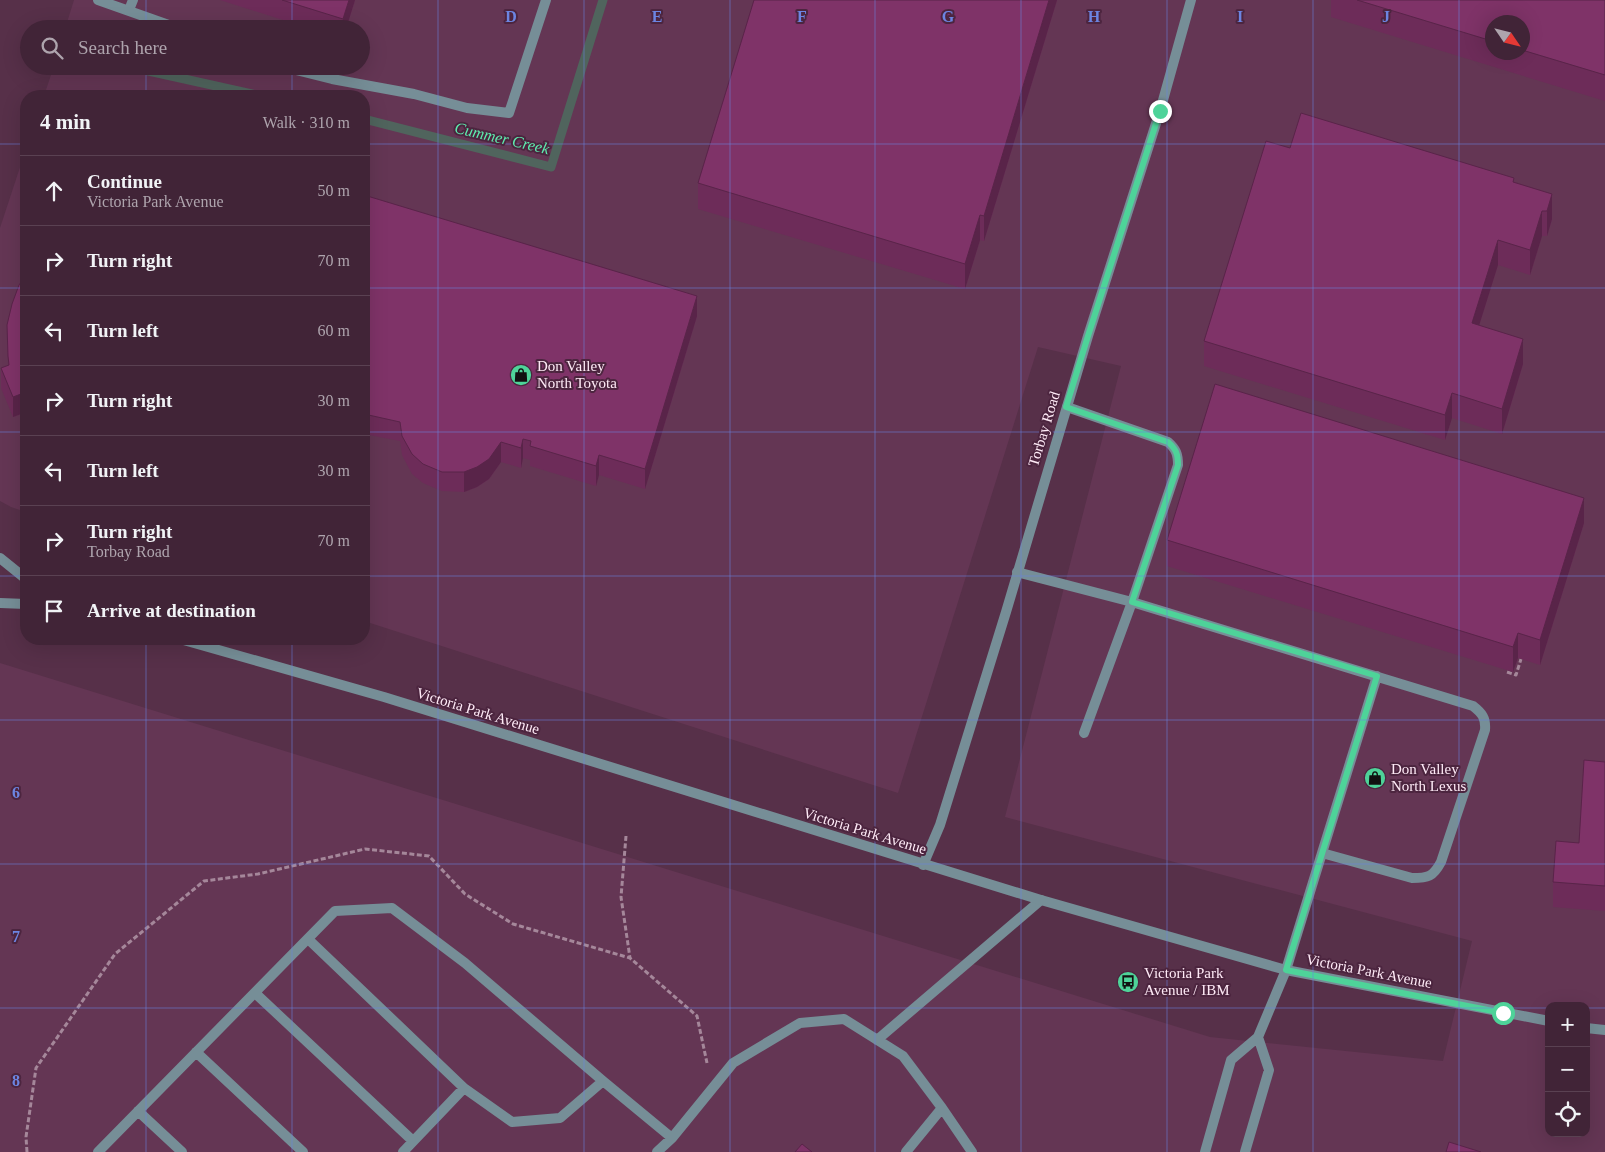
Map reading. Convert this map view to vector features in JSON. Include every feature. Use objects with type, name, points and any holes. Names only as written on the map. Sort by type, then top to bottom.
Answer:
[{"type":"street","points":[[98,0],[156,20]]},
{"type":"street","points":[[129,10],[133,0]]},
{"type":"street","points":[[316,75],[414,94],[467,108],[509,113],[546,0]]},
{"type":"street","name":"Torbay Road","points":[[923,865],[940,825],[1018,572],[1066,407],[1160,111],[1191,0]]},
{"type":"street","points":[[1066,407],[1168,442],[1175,448],[1178,456],[1178,465],[1132,602],[1084,733]]},
{"type":"street","points":[[0,558],[20,574]]},
{"type":"street","points":[[1018,572],[1132,602],[1377,676],[1473,706],[1481,712],[1486,720],[1485,730],[1435,873],[1425,878],[1412,878],[1322,853]]},
{"type":"street","points":[[0,603],[20,604]]},
{"type":"street","name":"Victoria Park Avenue","points":[[201,645],[384,697],[923,865],[1286,970],[1545,1020]]},
{"type":"street","points":[[1205,1152],[1231,1060],[1258,1037],[1286,970],[1377,676]]},
{"type":"street","points":[[877,1040],[1041,900]]},
{"type":"street","points":[[98,1152],[335,911],[392,908],[466,963],[672,1138]]},
{"type":"street","points":[[308,939],[464,1088],[512,1122],[560,1118],[603,1081]]},
{"type":"street","points":[[255,993],[413,1141]]},
{"type":"street","points":[[657,1152],[672,1138],[733,1063],[800,1023],[844,1019],[903,1056],[972,1152]]},
{"type":"street","points":[[1590,1028],[1605,1030]]},
{"type":"street","points":[[1245,1152],[1269,1070],[1258,1037]]},
{"type":"street","points":[[196,1052],[303,1152]]},
{"type":"street","points":[[403,1152],[464,1088]]},
{"type":"street","points":[[906,1152],[942,1108]]},
{"type":"street","points":[[138,1111],[182,1152]]},
{"type":"path","points":[[1507,672],[1516,675],[1521,659]]},
{"type":"path","points":[[626,836],[621,897],[630,958]]},
{"type":"shaded area","points":[[74,0],[1605,0],[1605,1152],[0,1152],[0,663],[1210,1037],[1443,1061],[1472,941],[1005,817],[1121,366],[1038,347],[898,793],[370,623],[370,90],[46,90],[51,75],[370,75],[370,20],[68,20]]},
{"type":"shaded area","points":[[20,167],[20,510],[0,501],[0,228]]},
{"type":"building","points":[[282,0],[349,0],[343,19]]},
{"type":"building","points":[[754,0],[1049,0],[984,216],[980,215],[965,264],[698,183]]},
{"type":"building","points":[[1357,0],[1605,0],[1605,75],[1530,52],[1530,15],[1485,15],[1485,39]]},
{"type":"building","points":[[1301,113],[1514,178],[1513,182],[1552,194],[1547,211],[1542,211],[1530,250],[1498,240],[1472,323],[1523,339],[1502,409],[1452,393],[1445,415],[1204,341],[1266,141],[1290,148]]},
{"type":"building","name":"Don Valley North Toyota","points":[[370,197],[697,296],[645,469],[599,455],[596,466],[530,446],[531,441],[523,439],[521,448],[501,442],[489,459],[477,467],[464,472],[442,472],[423,464],[412,454],[402,436],[400,422],[370,415]]},
{"type":"building","points":[[20,284],[20,394],[13,397],[1,368],[9,365],[7,325]]},
{"type":"building","points":[[1215,384],[1584,498],[1540,640],[1518,633],[1513,647],[1167,540]]},
{"type":"building","points":[[1584,760],[1605,762],[1605,886],[1553,882],[1556,841],[1579,843]]},
{"type":"building","points":[[1449,1142],[1481,1152],[1446,1152]]},
{"type":"building","points":[[802,1144],[812,1152],[795,1152]]},
{"type":"waterway","name":"Cummer Creek","points":[[370,121],[551,167],[603,0]]},
{"type":"waterway","name":"Cummer Creek","points":[[166,75],[234,90]]},
{"type":"place","name":"Don Valley North Toyota","points":[[521,375]]},
{"type":"place","name":"Don Valley North Lexus","points":[[1375,778]]},
{"type":"place","name":"Victoria Park Avenue / IBM","points":[[1128,982]]},
{"type":"route","points":[[1160,111],[1066,407],[1168,442],[1175,448],[1178,456],[1178,465],[1132,602],[1377,676],[1286,970],[1503,1013]]}]
